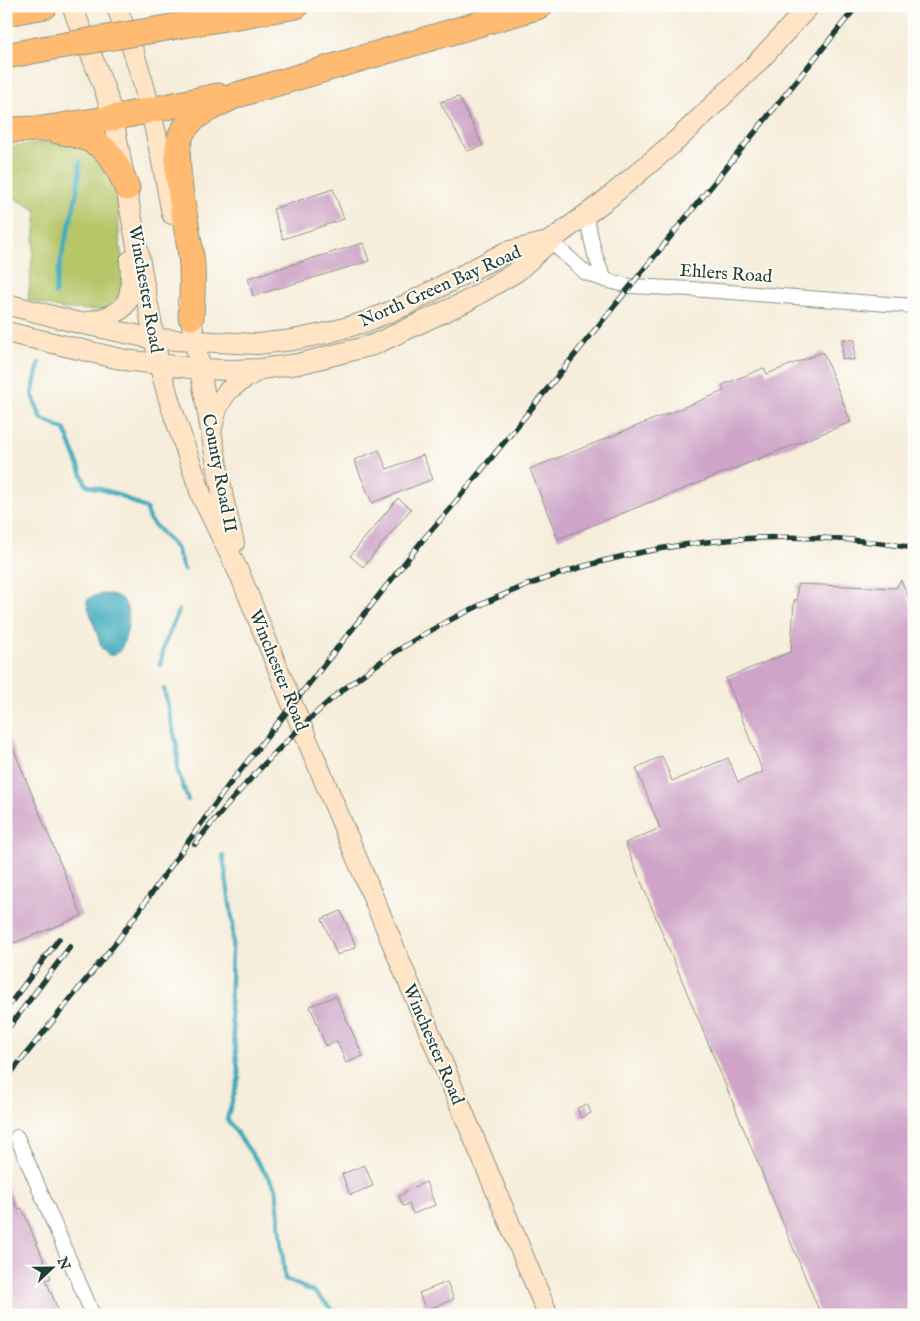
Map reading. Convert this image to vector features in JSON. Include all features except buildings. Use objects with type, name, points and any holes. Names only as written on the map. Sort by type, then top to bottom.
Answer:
[{"type":"highway","points":[[6,56],[296,6]]},
{"type":"highway","points":[[191,317],[192,267],[177,146],[182,132],[194,119],[210,108],[237,95],[540,6]]},
{"type":"highway","points":[[6,130],[42,129],[152,111],[215,96],[237,95]]},
{"type":"highway","points":[[42,129],[88,138],[100,145],[116,163],[128,192]]},
{"type":"main road","name":"Winchester Road","points":[[72,6],[102,80],[113,118],[159,364],[170,403],[202,497],[241,577],[293,706],[548,1315]]},
{"type":"main road","points":[[116,6],[136,57],[160,144],[199,368]]},
{"type":"main road","name":"North Green Bay Road","points":[[6,332],[125,360],[230,370],[260,369],[298,364],[382,342],[465,302],[516,272],[550,241],[586,215],[657,158],[701,119],[756,64],[809,6]]},
{"type":"main road","points":[[79,323],[111,317],[123,308],[127,301],[131,283],[127,220],[128,192]]},
{"type":"main road","name":"North Green Bay Road","points":[[6,304],[79,323],[154,339],[257,344],[293,340],[365,322],[406,305],[506,252],[550,241]]},
{"type":"main road","name":"County Road II","points":[[199,368],[241,577]]},
{"type":"main road","points":[[212,432],[215,412],[228,389],[260,369]]},
{"type":"street","points":[[586,215],[595,255],[605,280]]},
{"type":"street","name":"Ehlers Road","points":[[550,241],[586,273],[630,286],[914,306]]},
{"type":"street","points":[[18,1137],[93,1315]]},
{"type":"green space","points":[[57,138],[71,140],[102,161],[115,189],[119,204],[119,236],[125,280],[118,297],[108,307],[98,310],[62,309],[28,300],[37,211],[6,193],[6,147],[51,142]]},
{"type":"water","points":[[110,594],[120,598],[127,609],[128,627],[124,641],[118,653],[113,655],[108,654],[102,649],[87,604],[87,600],[91,597]]},
{"type":"waterway","points":[[55,294],[60,261],[73,212],[80,162]]},
{"type":"waterway","points":[[39,363],[32,394],[41,418],[65,430],[86,485],[117,494],[147,509],[149,519],[176,548],[184,570]]},
{"type":"waterway","points":[[160,665],[164,645],[179,610]]},
{"type":"waterway","points":[[164,689],[177,747],[178,772],[188,800]]},
{"type":"waterway","points":[[223,856],[233,924],[230,1008],[239,1077],[227,1119],[276,1188],[285,1279],[314,1292],[338,1315]]},
{"type":"railway","points":[[6,1079],[118,940],[228,786],[422,541],[857,6]]},
{"type":"railway","points":[[195,844],[258,771],[327,703],[389,656],[457,616],[529,585],[603,561],[680,545],[758,538],[836,539],[914,548]]},
{"type":"railway","points":[[6,1009],[59,939]]},
{"type":"railway","points":[[6,1031],[70,947]]}]
